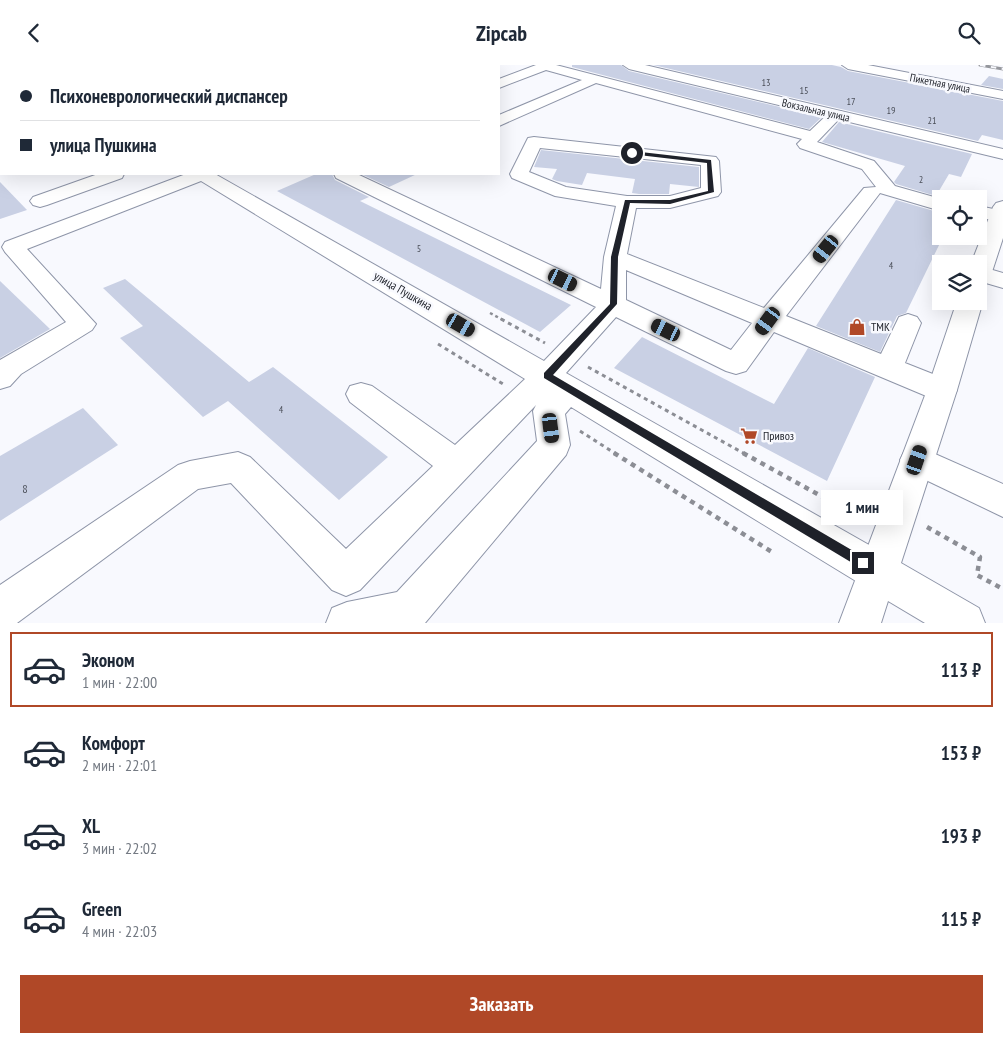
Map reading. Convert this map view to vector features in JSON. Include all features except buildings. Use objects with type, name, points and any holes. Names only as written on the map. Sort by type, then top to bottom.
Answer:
[{"type":"main road","name":"Вокзальная улица","points":[[629,65],[1003,154]]},
{"type":"main road","name":"Пикетная улица","points":[[848,65],[1003,95]]},
{"type":"main road","points":[[500,84],[544,66],[814,137]]},
{"type":"main road","points":[[500,121],[595,79]]},
{"type":"main road","points":[[836,114],[806,145],[868,165],[888,190],[932,202]]},
{"type":"main road","points":[[534,142],[710,161],[711,192],[670,202],[627,202],[562,192],[519,174],[534,142]]},
{"type":"main road","points":[[40,201],[112,175]]},
{"type":"main road","points":[[0,378],[11,367],[83,324],[13,247],[199,175]]},
{"type":"main road","name":"улица Пушкина","points":[[204,175],[555,392],[878,572],[964,623]]},
{"type":"main road","points":[[345,175],[736,364],[768,321],[871,193]]},
{"type":"main road","points":[[0,610],[190,476],[238,467],[346,576],[457,465],[555,392],[613,304],[615,257],[627,202]]},
{"type":"main road","points":[[985,255],[995,222]]},
{"type":"main road","points":[[615,257],[768,321],[942,390]]},
{"type":"main road","points":[[987,276],[1003,281]]},
{"type":"main road","points":[[860,623],[942,390],[967,310]]},
{"type":"main road","points":[[888,369],[908,323]]},
{"type":"main road","points":[[347,623],[414,617],[554,445],[555,392]]},
{"type":"main road","points":[[361,394],[457,465]]},
{"type":"main road","points":[[917,460],[1003,501]]},
{"type":"path","points":[[555,392],[772,552]]},
{"type":"path","points":[[925,526],[980,557],[977,575],[1003,589]]},
{"type":"railway","points":[[980,65],[1003,69]]},
{"type":"place","name":"ТМК","points":[[857,327]]},
{"type":"place","name":"Привоз","points":[[749,436]]},
{"type":"route","points":[[632,153],[710,161],[711,192],[670,202],[627,202],[615,257],[613,304],[547,376],[863,563]]}]
